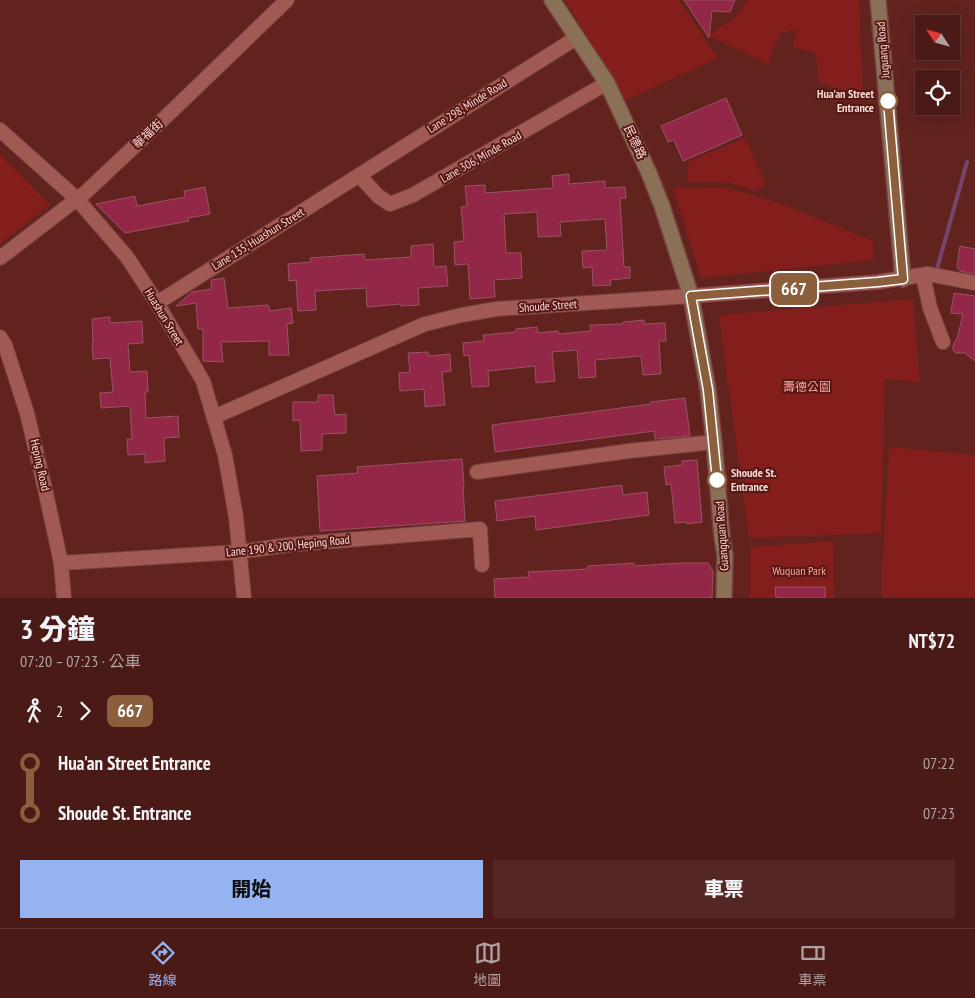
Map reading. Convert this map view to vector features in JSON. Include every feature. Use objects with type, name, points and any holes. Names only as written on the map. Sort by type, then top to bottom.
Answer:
[{"type":"street","name":"華福街","points":[[0,258],[77,199],[287,0]]},
{"type":"street","name":"民德路","points":[[552,0],[607,83],[659,198],[691,296]]},
{"type":"street","name":"Juguang Road","points":[[878,0],[903,279]]},
{"type":"street","name":"Lane 298, Minde Road","points":[[359,174],[576,38]]},
{"type":"street","name":"Lane 306, Minde Road","points":[[359,174],[378,196],[390,204],[413,195],[607,83]]},
{"type":"street","name":"Huashun Street","points":[[0,130],[77,199],[127,257],[203,381],[226,455],[236,517],[244,598]]},
{"type":"street","name":"Lane 135, Huashun Street","points":[[156,303],[359,174]]},
{"type":"street","name":"Shoude Street","points":[[214,417],[425,324],[496,309],[878,282],[928,274],[975,283]]},
{"type":"street","points":[[923,275],[930,308],[943,342]]},
{"type":"street","name":"Guangquan Road","points":[[691,296],[708,390],[714,442],[725,555],[724,598]]},
{"type":"street","name":"Heping Road","points":[[0,336],[5,345],[27,413],[61,563],[64,598]]},
{"type":"street","points":[[477,472],[714,442]]},
{"type":"street","name":"Lane 190 & 200, Heping Road","points":[[61,563],[239,552],[287,545],[480,529],[482,565]]},
{"type":"green space","points":[[565,0],[679,0],[718,58],[624,101]]},
{"type":"green space","points":[[748,0],[859,0],[863,98],[819,82],[816,53],[792,47],[797,29],[780,33],[768,64],[708,35],[735,18]]},
{"type":"green space","points":[[745,138],[766,185],[755,191],[731,183],[687,182],[689,161]]},
{"type":"green space","points":[[0,154],[50,205],[0,244]]},
{"type":"green space","points":[[673,187],[728,188],[782,204],[873,241],[873,260],[701,278]]},
{"type":"green space","name":"壽德公園","points":[[913,299],[920,382],[885,379],[881,533],[749,538],[719,316]]},
{"type":"green space","points":[[889,447],[975,455],[975,598],[883,598],[881,590]]},
{"type":"green space","name":"Wuquan Park","points":[[833,541],[834,598],[750,598],[750,547]]},
{"type":"building","points":[[684,0],[735,0],[730,12],[712,11],[709,38]]},
{"type":"building","points":[[726,98],[742,135],[683,161],[674,140],[668,142],[661,126]]},
{"type":"building","points":[[569,174],[569,184],[605,181],[605,188],[625,187],[626,198],[620,198],[624,267],[630,267],[630,278],[610,280],[611,285],[593,286],[592,267],[583,268],[582,251],[607,250],[605,219],[560,222],[561,236],[538,237],[537,212],[504,214],[506,253],[521,253],[522,278],[494,280],[495,297],[470,299],[468,264],[455,265],[454,242],[464,241],[461,207],[467,206],[465,186],[485,185],[485,193],[553,188],[552,176]]},
{"type":"building","points":[[205,187],[210,214],[188,218],[189,221],[125,233],[96,204],[135,196],[137,206],[185,197],[184,191]]},
{"type":"building","points":[[433,244],[434,267],[446,266],[448,286],[418,288],[419,305],[401,306],[401,304],[367,307],[366,288],[315,291],[316,310],[298,311],[296,280],[289,281],[288,264],[311,262],[310,258],[364,254],[365,260],[411,257],[411,246]]},
{"type":"building","points":[[960,246],[975,249],[975,274],[960,271],[958,268]]},
{"type":"building","points":[[224,278],[228,308],[268,305],[270,311],[291,308],[293,323],[287,324],[289,355],[269,355],[269,341],[221,342],[223,362],[203,361],[203,329],[198,329],[196,303],[176,306],[192,292],[212,289],[211,280]]},
{"type":"building","points":[[954,293],[975,296],[975,361],[965,353],[956,353],[953,350],[963,314],[951,313]]},
{"type":"building","points":[[110,317],[110,323],[142,321],[143,343],[128,344],[130,372],[147,371],[148,392],[145,392],[146,418],[178,416],[179,437],[164,438],[165,461],[145,463],[145,454],[128,455],[127,439],[132,439],[130,406],[101,408],[100,393],[113,392],[110,358],[93,359],[92,319]]},
{"type":"building","points":[[644,320],[644,324],[665,323],[666,341],[659,341],[661,374],[643,375],[641,356],[595,360],[596,377],[579,378],[577,350],[552,352],[555,381],[536,383],[535,366],[488,371],[489,386],[472,387],[469,355],[464,356],[463,343],[484,341],[483,335],[516,332],[516,329],[537,327],[538,333],[558,331],[559,334],[591,331],[590,325],[623,324],[623,322]]},
{"type":"building","points":[[428,352],[428,356],[450,354],[451,371],[442,372],[445,405],[425,407],[424,389],[400,391],[399,373],[410,372],[408,353]]},
{"type":"building","points":[[318,395],[333,395],[335,415],[346,414],[346,433],[322,434],[322,450],[301,451],[300,420],[293,421],[293,402],[318,402]]},
{"type":"building","points":[[685,398],[690,436],[655,439],[654,431],[495,452],[492,425]]},
{"type":"building","points":[[462,459],[465,521],[320,531],[317,476],[358,473],[357,467]]},
{"type":"building","points":[[697,460],[702,522],[675,523],[671,484],[666,485],[664,467],[682,465],[682,461]]},
{"type":"building","points":[[622,485],[623,495],[647,492],[649,515],[536,530],[535,516],[497,521],[495,501]]},
{"type":"building","points":[[634,563],[634,566],[708,563],[713,571],[712,598],[495,598],[494,579],[529,577],[528,572],[588,569],[588,566]]},
{"type":"building","points":[[775,587],[825,587],[825,598],[776,598]]},
{"type":"waterway","points":[[937,269],[967,162]]},
{"type":"bus line","name":"667","points":[[717,480],[708,390],[691,296],[903,279],[888,101]]},
{"type":"place","name":"Hua'an Street Entrance","points":[[888,101]]},
{"type":"place","name":"Shoude St. Entrance","points":[[717,480]]}]
